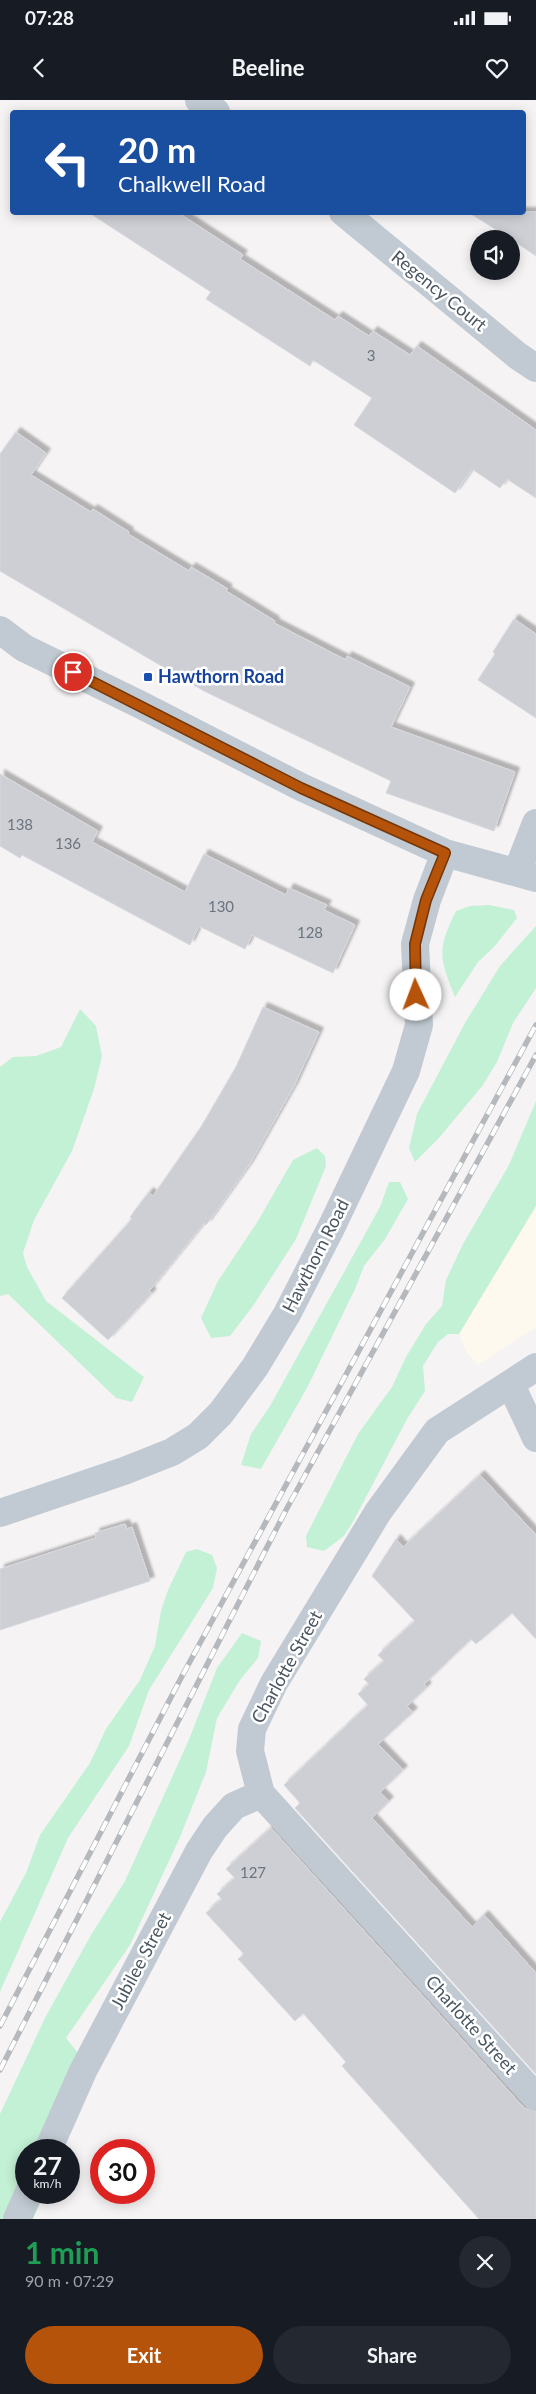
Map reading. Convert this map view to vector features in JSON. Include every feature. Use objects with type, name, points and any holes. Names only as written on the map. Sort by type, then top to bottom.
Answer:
[{"type":"street","points":[[199,100],[213,110]]},
{"type":"street","name":"Regency Court","points":[[347,215],[518,356],[536,368]]},
{"type":"street","points":[[0,630],[24,648],[139,704],[301,788],[445,853],[526,875],[536,823]]},
{"type":"street","name":"Hawthorn Road","points":[[0,1513],[124,1471],[172,1452],[198,1436],[221,1413],[255,1367],[287,1314],[332,1228],[406,1071],[419,1025],[415,944],[426,900],[445,853]]},
{"type":"street","name":"Charlotte Street","points":[[536,1367],[511,1385],[437,1431],[378,1512],[300,1638],[274,1683],[252,1729],[250,1751],[261,1794],[536,2096]]},
{"type":"street","points":[[511,1385],[536,1438]]},
{"type":"street","name":"Jubilee Street","points":[[53,2139],[83,2071],[199,1851],[215,1827],[234,1806],[261,1794]]},
{"type":"street","points":[[17,2219],[24,2204]]},
{"type":"shaded area","points":[[536,1206],[536,1327],[478,1365],[467,1353],[459,1334]]},
{"type":"green space","points":[[489,905],[514,910],[517,918],[494,947],[478,962],[455,997],[442,954],[450,924],[456,911],[470,906]]},
{"type":"green space","points":[[536,926],[536,988],[513,1023],[497,1062],[483,1085],[438,1139],[415,1162],[409,1148],[417,1114],[465,1023],[500,966]]},
{"type":"green space","points":[[80,1009],[96,1026],[102,1056],[94,1089],[72,1151],[34,1220],[23,1253],[27,1267],[46,1301],[144,1377],[132,1402],[116,1398],[8,1294],[0,1296],[0,1067],[13,1057],[36,1056],[61,1047]]},
{"type":"green space","points":[[536,1101],[536,1206],[459,1334],[448,1334],[438,1342],[423,1366],[425,1391],[407,1419],[344,1536],[324,1551],[307,1547],[306,1536],[358,1434],[392,1387],[406,1357],[426,1324],[442,1306],[446,1280],[463,1244],[509,1165]]},
{"type":"green space","points":[[317,1148],[325,1156],[326,1166],[296,1239],[253,1306],[230,1336],[211,1338],[201,1318],[218,1281],[258,1221],[293,1160]]},
{"type":"green space","points":[[389,1182],[400,1182],[408,1199],[385,1239],[364,1266],[355,1289],[308,1386],[261,1469],[241,1465],[251,1434],[270,1406],[380,1207]]},
{"type":"green space","points":[[197,1549],[212,1555],[217,1568],[213,1588],[149,1690],[129,1746],[68,1838],[0,1992],[0,1922],[26,1873],[40,1835],[90,1763],[106,1729],[140,1680],[155,1646],[161,1611],[168,1590],[186,1552]]},
{"type":"green space","points":[[242,1633],[261,1641],[258,1658],[240,1680],[217,1718],[206,1772],[180,1837],[130,1945],[66,2038],[94,2073],[67,2139],[15,2139],[15,2204],[40,2204],[33,2219],[0,2219],[0,2114],[46,2016],[91,1935],[125,1881],[188,1742],[217,1668]]},
{"type":"building","points":[[526,212],[536,212],[536,256],[520,245],[520,230],[497,230],[473,215],[526,215]]},
{"type":"building","points":[[93,215],[182,215],[243,255],[240,259],[335,320],[338,316],[369,336],[373,331],[410,355],[417,346],[536,430],[536,498],[507,479],[500,488],[472,469],[455,493],[354,425],[372,398],[313,360],[310,366],[206,299],[211,292]]},
{"type":"building","points":[[16,432],[46,453],[31,475],[91,512],[93,509],[129,532],[128,534],[189,571],[191,567],[228,589],[226,591],[275,621],[274,623],[346,660],[347,656],[410,687],[391,727],[515,772],[494,831],[386,793],[391,781],[204,691],[0,571],[0,454]]},
{"type":"building","points":[[514,619],[536,634],[536,718],[478,680]]},
{"type":"building","points":[[0,774],[98,831],[92,842],[185,892],[204,854],[286,895],[289,888],[327,905],[324,910],[355,925],[333,973],[252,935],[245,949],[199,926],[190,945],[22,855],[20,858],[0,846]]},
{"type":"building","points":[[263,1007],[319,1032],[294,1086],[249,1165],[206,1225],[204,1223],[149,1291],[152,1293],[108,1340],[62,1298],[132,1219],[130,1217],[149,1192],[153,1196],[201,1127],[236,1067]]},
{"type":"building","points":[[480,1475],[536,1535],[536,1639],[512,1613],[476,1644],[471,1639],[424,1684],[427,1687],[407,1706],[413,1712],[378,1744],[403,1770],[380,1792],[389,1801],[372,1818],[472,1927],[484,1915],[536,1973],[536,2074],[295,1808],[300,1803],[284,1785],[368,1705],[358,1694],[369,1684],[364,1679],[384,1661],[378,1655],[415,1621],[372,1576],[396,1539],[403,1547]]},
{"type":"building","points":[[125,1524],[127,1529],[132,1527],[150,1581],[0,1630],[0,1569],[96,1538],[95,1533]]},
{"type":"building","points":[[271,1828],[524,2108],[536,2112],[536,2219],[479,2219],[342,2066],[346,2062],[303,2013],[295,2021],[238,1959],[244,1954],[206,1913],[222,1899],[217,1894],[235,1878],[226,1869]]},
{"type":"railway","points":[[0,2026],[181,1678],[536,1025]]},
{"type":"railway","points":[[0,2070],[286,1510],[536,1055]]},
{"type":"place","name":"Hawthorn Road","points":[[148,677]]},
{"type":"route","points":[[73,672],[220,745],[301,788],[445,853],[426,900],[415,944],[416,995]]}]
